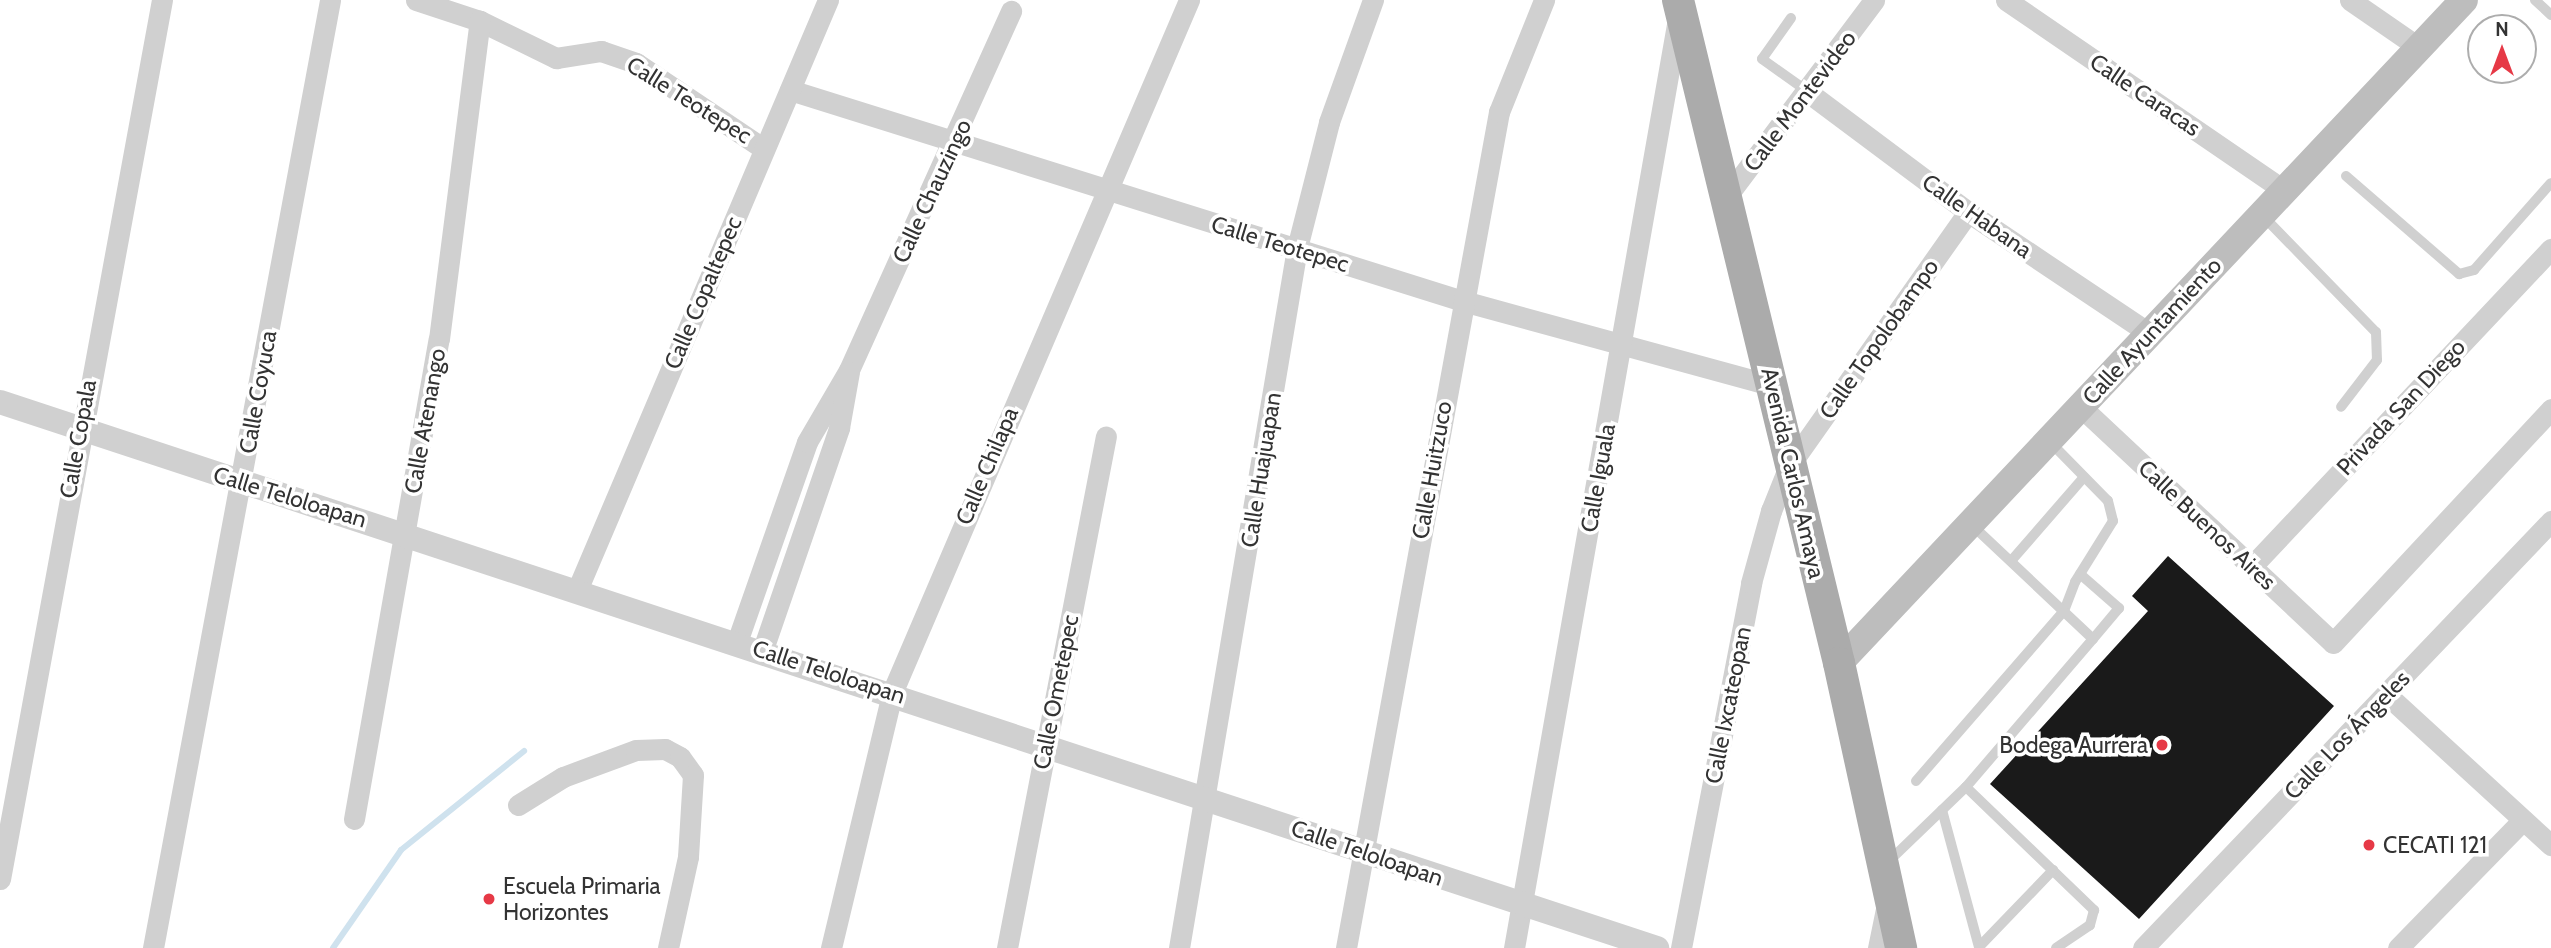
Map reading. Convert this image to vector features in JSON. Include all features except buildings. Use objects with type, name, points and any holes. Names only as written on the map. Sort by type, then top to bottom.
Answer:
[{"type":"main road","name":"Calle Ayuntamiento","points":[[1839,663],[2464,0]]},
{"type":"main road","name":"Avenida Carlos Amaya","points":[[1679,4],[1724,200],[1773,386],[1789,466],[1839,663],[1901,948]]},
{"type":"street","name":"Calle Copala","points":[[0,879],[79,429],[162,0]]},
{"type":"street","name":"Calle Coyuca","points":[[153,948],[330,0]]},
{"type":"street","name":"Calle Teotepec","points":[[416,0],[480,21],[556,58],[601,51],[636,62],[764,149]]},
{"type":"street","name":"Calle Copaltepec","points":[[578,588],[828,0]]},
{"type":"street","name":"Calle Chilapa","points":[[831,948],[892,693],[1105,190],[1189,0]]},
{"type":"street","name":"Calle Huajuapan","points":[[1179,948],[1208,799],[1297,248],[1329,122],[1373,0]]},
{"type":"street","name":"Calle Huitzuco","points":[[1346,948],[1499,112],[1544,0]]},
{"type":"street","name":"Calle Montevideo","points":[[1724,200],[1809,93],[1874,0]]},
{"type":"street","name":"Calle Caracas","points":[[2006,0],[2284,190]]},
{"type":"street","points":[[2350,0],[2421,48]]},
{"type":"street","name":"Calle Iguala","points":[[1514,948],[1622,346],[1679,4]]},
{"type":"street","name":"Calle Chauzingo","points":[[737,642],[807,442],[849,370],[955,143],[1011,11]]},
{"type":"street","name":"Calle Atenango","points":[[354,819],[407,533],[480,21]]},
{"type":"street","name":"Calle Teotepec","points":[[790,90],[1463,301],[1773,386]]},
{"type":"street","name":"Calle Habana","points":[[1809,93],[1968,212],[2150,333]]},
{"type":"street","name":"Calle Topolobampo","points":[[1789,466],[1968,212]]},
{"type":"street","name":"Privada San Diego","points":[[2252,566],[2551,249]]},
{"type":"street","name":"Calle Chauzingo","points":[[762,652],[839,428],[849,370]]},
{"type":"street","name":"Calle Teloloapan","points":[[0,402],[578,588],[1364,853],[1657,948]]},
{"type":"street","name":"Calle Buenos Aires","points":[[2081,407],[2333,643],[2551,409]]},
{"type":"street","name":"Calle Ometepec","points":[[1006,948],[1107,436]]},
{"type":"street","name":"Calle Ixcateopan","points":[[1682,948],[1751,583],[1789,466]]},
{"type":"street","name":"Calle Los Ángeles","points":[[2143,948],[2551,521]]},
{"type":"street","points":[[2386,694],[2551,845]]},
{"type":"street","points":[[518,805],[563,777],[636,750],[665,749],[680,757],[693,775],[688,857],[669,946]]},
{"type":"street","points":[[2398,948],[2523,820]]},
{"type":"street","points":[[1878,948],[1885,883]]},
{"type":"lane","points":[[2535,0],[2551,15]]},
{"type":"lane","points":[[1791,18],[1762,61],[1809,93]]},
{"type":"lane","points":[[2346,176],[2459,274],[2474,270],[2551,183]]},
{"type":"lane","points":[[2261,214],[2376,332],[2377,360],[2341,407]]},
{"type":"lane","points":[[1916,781],[2064,611],[2080,574],[2114,514],[2084,477],[2049,441]]},
{"type":"lane","points":[[2011,561],[2084,477]]},
{"type":"lane","points":[[1971,524],[2093,639]]},
{"type":"lane","points":[[1885,883],[1942,810],[1966,786],[2119,608],[2080,574]]},
{"type":"lane","points":[[1966,786],[2094,910],[2090,925],[2056,948]]},
{"type":"lane","points":[[1942,810],[1980,948]]},
{"type":"lane","points":[[1980,948],[2053,870]]},
{"type":"waterway","points":[[333,948],[401,850],[524,751]]},
{"type":"place","name":"Bodega Aurrera","points":[[2162,745]]},
{"type":"place","name":"CECATI 121","points":[[2369,845]]},
{"type":"place","name":"Escuela Primaria Horizontes","points":[[489,899]]}]
